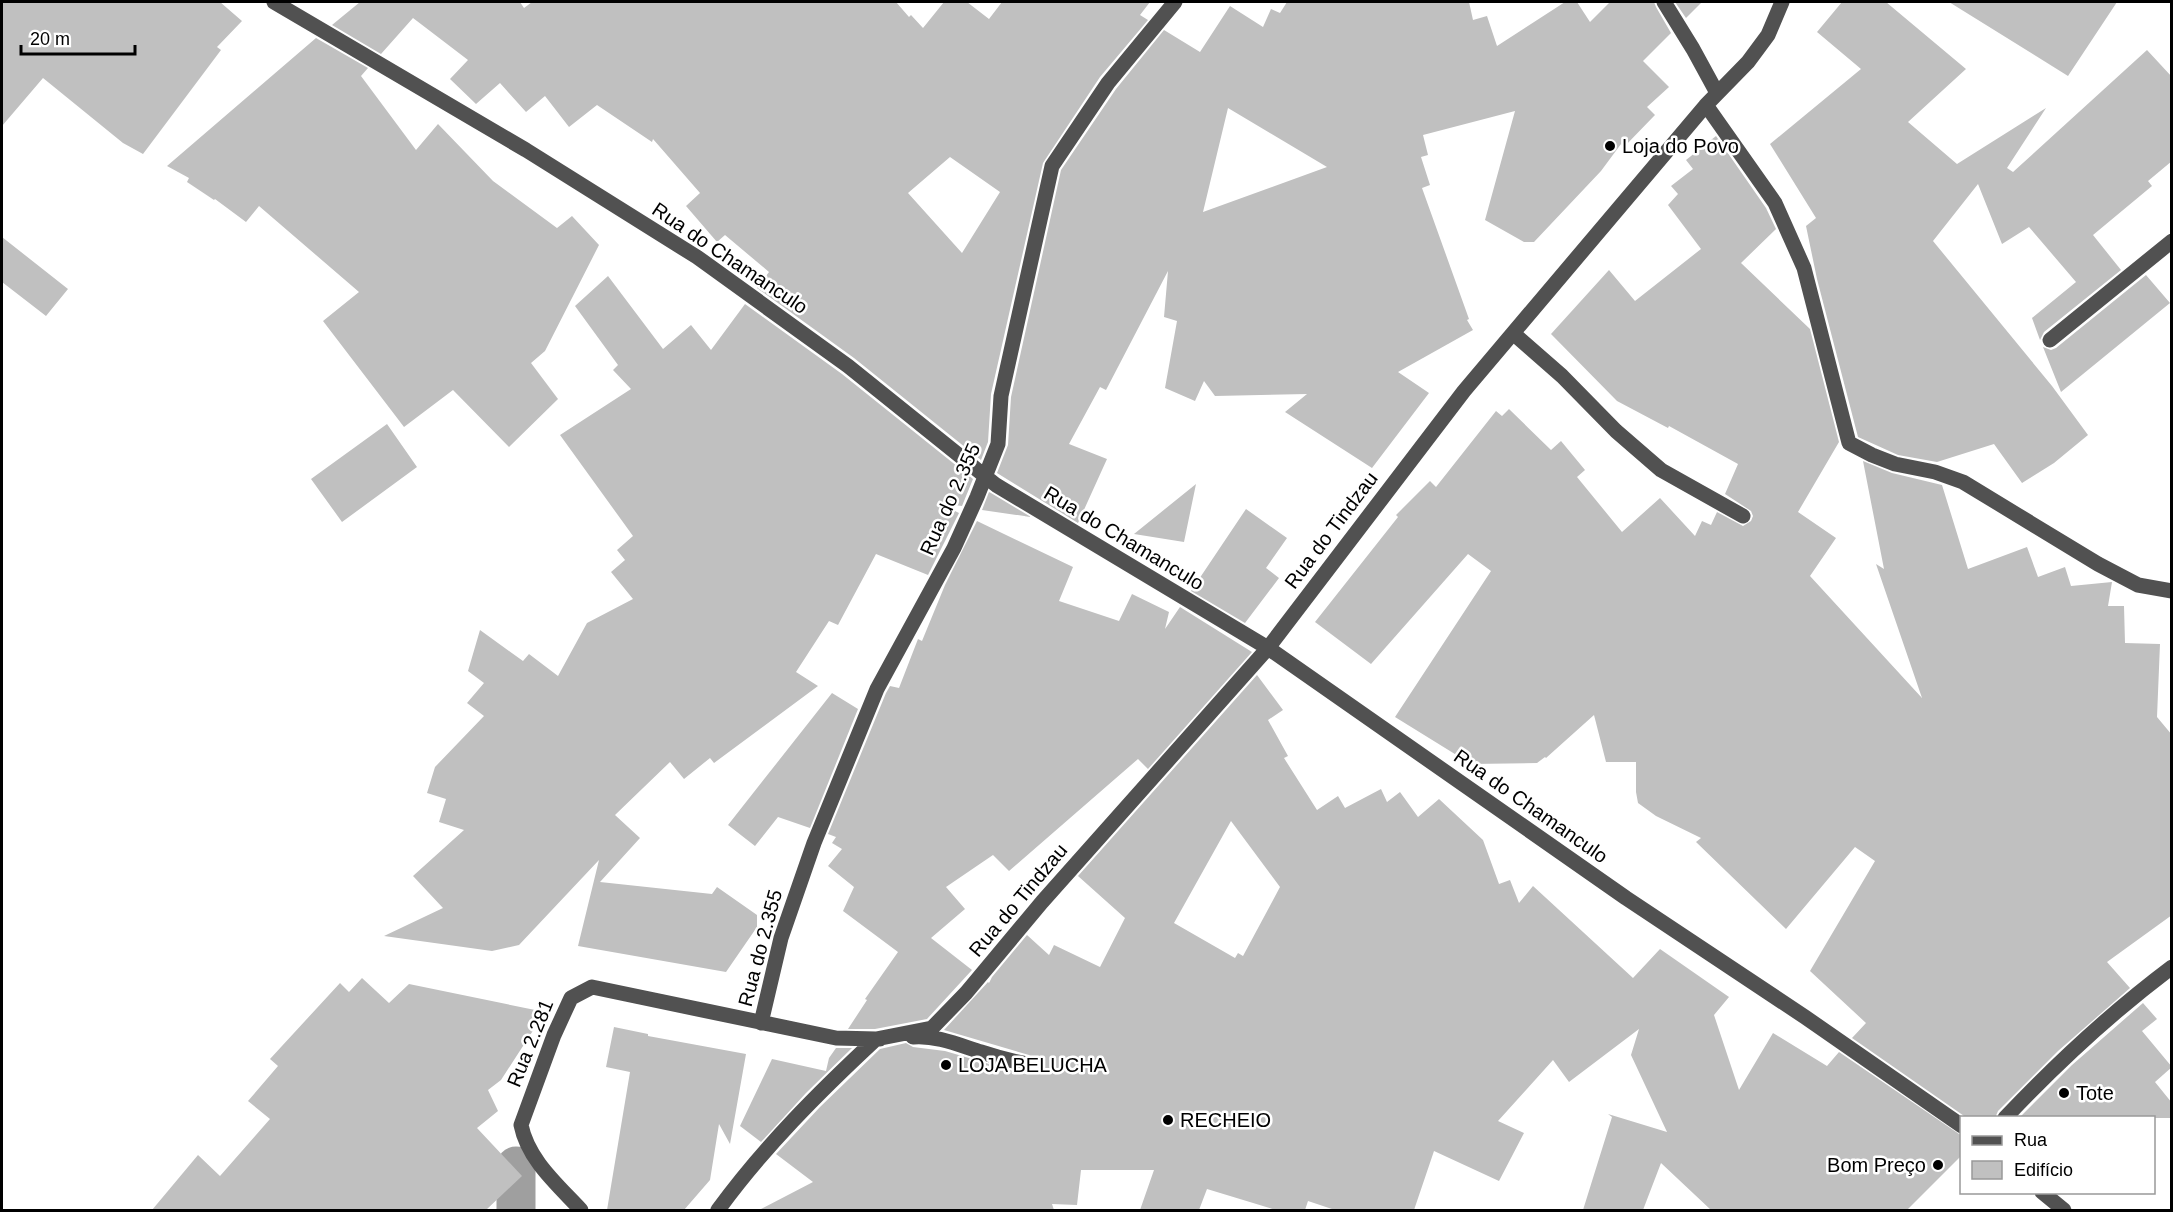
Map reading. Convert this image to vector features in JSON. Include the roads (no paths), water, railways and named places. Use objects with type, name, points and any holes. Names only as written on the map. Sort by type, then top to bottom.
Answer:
[{"type":"street","name":"Rua do Chamanculo","points":[[274,2],[526,150],[696,256],[848,366],[996,485],[1268,648],[1626,898],[1956,1121]]},
{"type":"street","name":"Rua do 2.355","points":[[761,1023],[781,939],[814,843],[877,689],[954,548],[998,444],[1001,396],[1052,166],[1108,83],[1175,2]]},
{"type":"street","points":[[1664,2],[1693,48],[1712,99],[1775,203],[1804,268],[1850,443],[1894,464],[1935,472],[1963,482],[2098,564],[2138,585],[2172,591]]},
{"type":"street","name":"Rua do Tindzau","points":[[836,1038],[876,1040],[932,1028],[966,993],[1050,893],[1268,648],[1464,391],[1712,99],[1748,62],[1768,35],[1782,2]]},
{"type":"street","points":[[2050,340],[2172,241]]},
{"type":"street","points":[[1513,333],[1562,376],[1616,431],[1661,470],[1743,516]]},
{"type":"street","points":[[2007,1116],[2044,1077],[2115,1012],[2172,967]]},
{"type":"street","name":"Rua 2.281","points":[[581,1210],[531,1155],[523,1137],[521,1125],[554,1035],[571,998],[592,987],[836,1038]]},
{"type":"street","points":[[718,1210],[812,1100],[876,1040],[922,1036],[1026,1064]]},
{"type":"street","points":[[2044,1194],[2064,1210]]},
{"type":"waterway","points":[[516,1166],[516,1210]]},
{"type":"place","name":"Loja do Povo","points":[[1610,146]]},
{"type":"place","name":"LOJA BELUCHA","points":[[946,1065]]},
{"type":"place","name":"Tote","points":[[2064,1093]]},
{"type":"place","name":"RECHEIO","points":[[1168,1120]]},
{"type":"place","name":"Bom Preço","points":[[1938,1165]]}]
